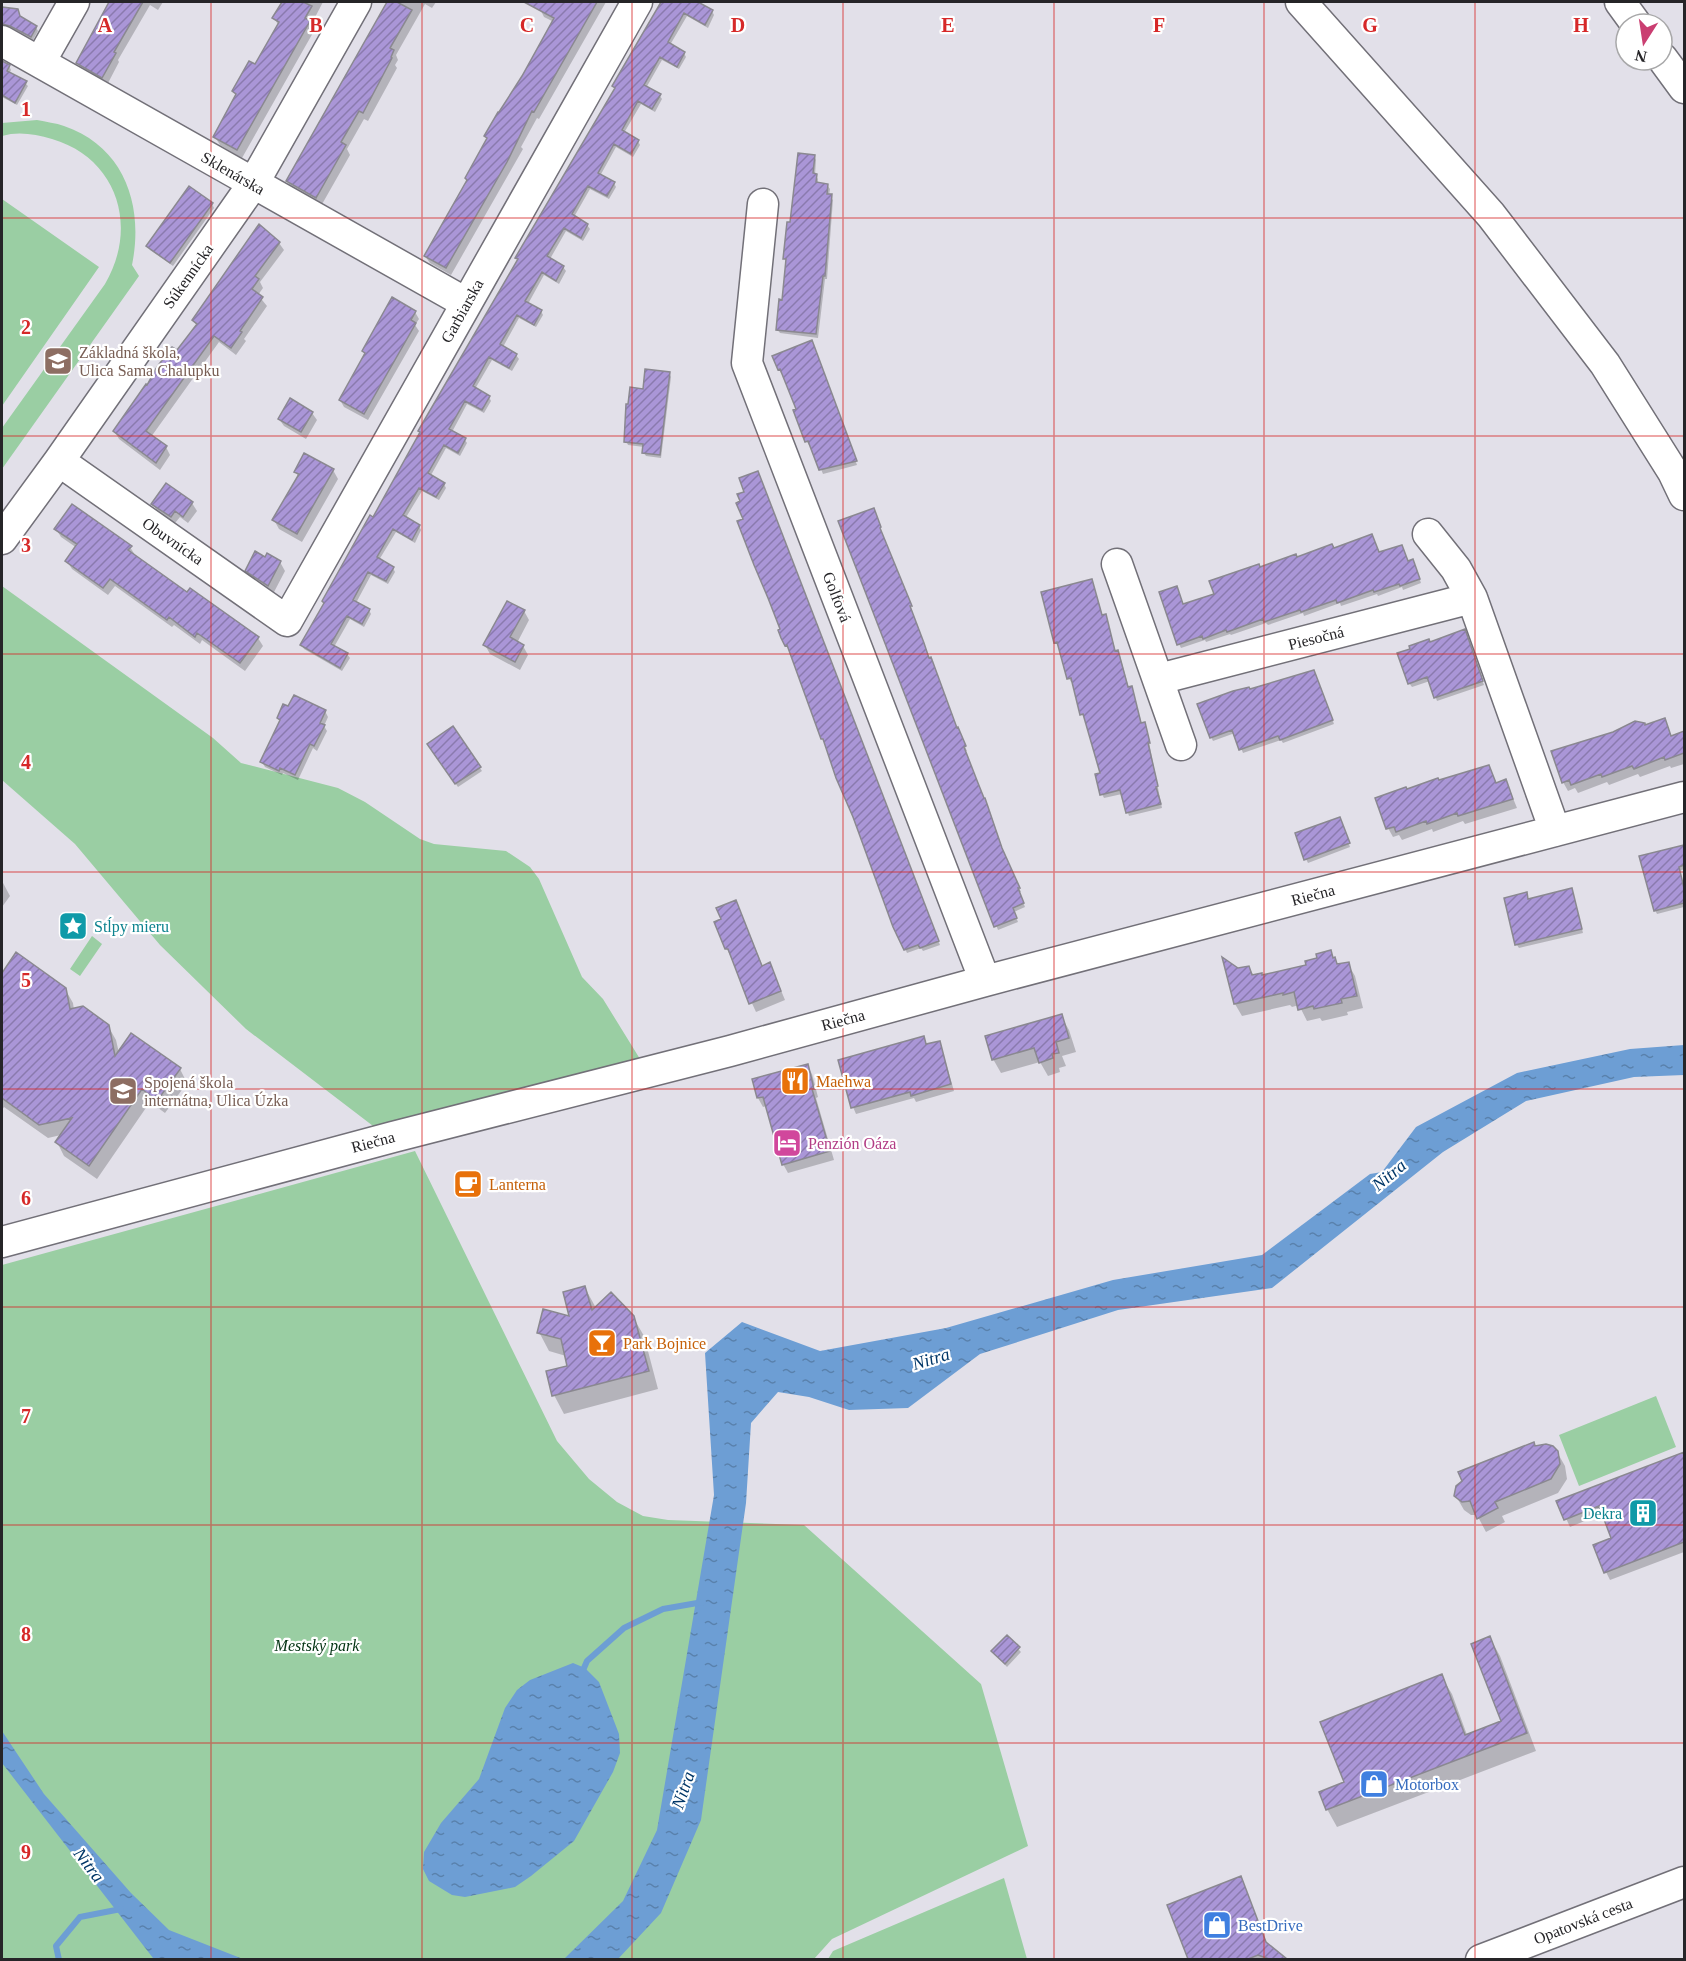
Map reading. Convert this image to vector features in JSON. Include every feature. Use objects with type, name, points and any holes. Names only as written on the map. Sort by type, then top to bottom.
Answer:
[{"type":"street","points":[[40,62],[74,2]]},
{"type":"street","name":"Súkennícka","points":[[2,539],[253,184],[356,2]]},
{"type":"street","name":"Garbiarska","points":[[287,621],[637,2]]},
{"type":"street","points":[[1301,2],[1491,215],[1605,364],[1673,472],[1684,495]]},
{"type":"street","name":"Sklenárska","points":[[2,41],[466,303]]},
{"type":"street","points":[[1672,72],[1684,88]]},
{"type":"street","name":"Golfová","points":[[763,204],[747,363],[985,981]]},
{"type":"street","name":"Obuvnícka","points":[[59,461],[287,621]]},
{"type":"street","points":[[1428,534],[1456,569],[1472,598],[1555,831]]},
{"type":"street","points":[[1117,564],[1181,745]]},
{"type":"street","name":"Piesočná","points":[[1159,679],[1472,598]]},
{"type":"street","name":"Riečna","points":[[2,1242],[1684,797]]},
{"type":"street","name":"Opatovská cesta","points":[[1481,1959],[1684,1882]]},
{"type":"green space","points":[[37,120],[61,125],[85,136],[102,148],[115,164],[125,181],[132,201],[135,243],[132,265],[139,276],[2,469],[2,428],[105,284],[115,262],[120,240],[120,218],[116,197],[106,178],[92,162],[74,148],[52,139],[27,134],[2,136],[2,123]]},
{"type":"green space","points":[[2,199],[99,267],[2,406]]},
{"type":"green space","points":[[2,586],[213,738],[241,763],[338,788],[365,802],[420,839],[434,844],[506,851],[530,867],[539,879],[582,977],[603,999],[640,1059],[377,1129],[246,1029],[160,945],[75,844],[2,780]]},
{"type":"green space","points":[[92,936],[102,944],[80,976],[70,969]]},
{"type":"green space","name":"Mestský park","points":[[415,1151],[557,1441],[589,1479],[617,1502],[643,1516],[668,1520],[804,1525],[981,1684],[1028,1846],[832,1939],[814,1959],[2,1959],[2,1265]]},
{"type":"green space","points":[[1656,1396],[1676,1447],[1579,1486],[1559,1435]]},
{"type":"green space","points":[[1004,1878],[1027,1959],[828,1959],[833,1951]]},
{"type":"water","name":"Nitra","points":[[1684,1045],[1684,1075],[1634,1077],[1526,1101],[1443,1152],[1272,1288],[1118,1310],[980,1354],[908,1408],[849,1410],[809,1397],[778,1392],[751,1423],[746,1503],[701,1820],[661,1913],[618,1959],[564,1959],[623,1901],[657,1830],[714,1495],[705,1353],[742,1322],[820,1351],[946,1328],[1113,1280],[1262,1255],[1370,1174],[1382,1172],[1416,1127],[1517,1073],[1630,1049]]},
{"type":"water","points":[[573,1663],[585,1668],[599,1682],[619,1734],[620,1753],[613,1772],[574,1841],[531,1876],[515,1887],[465,1897],[452,1895],[429,1881],[423,1869],[424,1852],[441,1823],[479,1779],[505,1708],[517,1690],[530,1680]]},
{"type":"water","name":"Nitra","points":[[2,1731],[44,1794],[131,1893],[169,1930],[243,1959],[153,1958],[2,1763]]},
{"type":"building","points":[[109,2],[143,2],[102,78],[76,63]]},
{"type":"building","points":[[282,2],[303,2],[312,6],[305,18],[310,21],[237,150],[213,137],[236,94],[232,91],[249,61],[255,64],[279,22],[272,18]]},
{"type":"building","points":[[387,2],[397,2],[412,10],[390,48],[394,50],[392,58],[363,113],[359,111],[341,142],[346,145],[316,198],[286,181]]},
{"type":"building","points":[[524,2],[597,2],[534,112],[532,111],[507,162],[446,268],[424,256],[467,180],[465,178],[487,138],[484,136],[522,76],[554,18]]},
{"type":"building","points":[[661,2],[698,2],[713,10],[705,25],[684,13],[668,42],[685,52],[677,67],[660,57],[644,85],[661,94],[652,109],[638,101],[622,130],[639,140],[631,154],[614,144],[598,173],[615,182],[607,196],[588,186],[572,214],[588,224],[581,238],[564,228],[547,256],[564,266],[556,281],[542,272],[525,301],[542,310],[534,325],[517,315],[500,344],[517,354],[509,368],[489,357],[473,386],[490,396],[482,410],[465,401],[449,429],[466,438],[458,453],[444,445],[428,473],[445,483],[436,497],[419,488],[403,515],[420,525],[412,540],[393,529],[377,557],[394,567],[386,581],[368,572],[353,600],[370,609],[362,624],[347,616],[331,644],[348,653],[340,668],[300,645],[370,515],[373,517],[420,432],[418,431],[518,259],[515,258],[615,88],[612,86]]},
{"type":"building","points":[[2,7],[18,9],[20,16],[37,26],[31,37],[2,24]]},
{"type":"building","points":[[2,61],[10,65],[7,71],[27,81],[15,103],[2,95]]},
{"type":"building","points":[[798,153],[815,155],[813,173],[817,174],[816,182],[828,184],[827,194],[832,194],[825,276],[823,276],[816,334],[776,330],[779,299],[782,300],[787,222],[790,222]]},
{"type":"building","points":[[189,186],[213,203],[170,263],[146,246]]},
{"type":"building","points":[[259,224],[280,242],[255,276],[259,279],[252,289],[263,297],[231,348],[214,336],[146,431],[167,446],[156,463],[113,431],[172,347],[177,350],[197,324],[192,320]]},
{"type":"building","points":[[392,297],[416,311],[411,320],[416,323],[364,414],[339,400],[365,353],[362,351]]},
{"type":"building","points":[[812,340],[857,461],[819,470],[808,441],[805,442],[793,410],[796,409],[780,369],[778,370],[772,356]]},
{"type":"building","points":[[645,369],[670,372],[660,455],[642,453],[643,444],[624,442],[626,404],[628,404],[630,387],[643,389]]},
{"type":"building","points":[[290,398],[313,412],[301,432],[278,419]]},
{"type":"building","points":[[304,453],[334,469],[297,534],[272,520],[299,474],[294,472]]},
{"type":"building","points":[[758,471],[939,941],[920,948],[918,945],[904,950],[893,927],[787,645],[785,646],[781,638],[778,630],[780,629],[737,521],[743,519],[736,503],[740,501],[737,494],[744,492],[739,478]]},
{"type":"building","points":[[166,483],[193,502],[183,517],[175,511],[171,517],[151,504]]},
{"type":"building","points":[[72,504],[132,546],[128,550],[187,592],[190,588],[259,637],[240,663],[197,633],[195,637],[169,617],[167,620],[110,579],[103,588],[65,561],[77,544],[54,529]]},
{"type":"building","points":[[874,508],[912,606],[910,606],[929,658],[931,657],[966,746],[964,747],[1002,848],[1020,888],[1018,888],[1024,903],[1013,908],[1017,918],[994,927],[838,521]]},
{"type":"building","points":[[1372,534],[1379,552],[1402,545],[1408,561],[1413,559],[1420,579],[1400,586],[1399,584],[1374,592],[1373,590],[1337,603],[1336,600],[1264,622],[1263,619],[1227,632],[1226,630],[1203,639],[1202,636],[1177,645],[1159,592],[1177,586],[1183,604],[1214,594],[1209,581],[1259,564],[1260,567],[1296,554],[1297,557],[1332,544],[1334,548]]},
{"type":"building","points":[[255,551],[265,557],[267,553],[281,561],[268,586],[245,571]]},
{"type":"building","points":[[1092,579],[1102,615],[1106,614],[1115,651],[1118,650],[1128,687],[1132,686],[1141,723],[1145,722],[1161,804],[1126,813],[1120,790],[1100,795],[1095,774],[1100,773],[1083,714],[1080,715],[1071,678],[1067,679],[1057,642],[1054,643],[1041,592]]},
{"type":"building","points":[[507,601],[525,610],[510,637],[524,645],[515,662],[483,645]]},
{"type":"building","points":[[1465,629],[1483,681],[1434,698],[1427,677],[1408,684],[1397,653],[1410,649],[1409,646],[1429,639],[1430,642]]},
{"type":"building","points":[[1314,670],[1333,720],[1280,740],[1278,736],[1239,750],[1232,730],[1210,738],[1197,704],[1233,691],[1249,687],[1250,689]]},
{"type":"building","points":[[294,695],[326,710],[320,723],[325,725],[314,746],[310,744],[295,775],[280,768],[279,771],[260,762],[280,720],[277,718],[283,704],[288,706]]},
{"type":"building","points":[[1665,718],[1671,736],[1684,731],[1684,753],[1665,760],[1664,757],[1634,769],[1632,766],[1602,777],[1601,774],[1571,785],[1569,780],[1562,783],[1551,751],[1613,732],[1635,721],[1645,723],[1645,725]]},
{"type":"building","points":[[453,726],[481,767],[455,784],[427,744]]},
{"type":"building","points":[[1489,765],[1496,783],[1506,779],[1513,799],[1458,816],[1457,813],[1427,824],[1426,821],[1396,832],[1394,827],[1386,829],[1375,798],[1406,787],[1407,789],[1438,778],[1439,780]]},
{"type":"building","points":[[1340,817],[1350,843],[1304,860],[1295,833]]},
{"type":"building","points":[[1684,845],[1684,865],[1679,867],[1684,888],[1684,903],[1654,911],[1639,856]]},
{"type":"building","points":[[1572,888],[1582,929],[1515,945],[1504,898],[1527,892],[1528,899]]},
{"type":"building","points":[[736,900],[762,966],[770,962],[781,991],[749,1004],[728,949],[725,949],[714,922],[721,919],[716,908]]},
{"type":"building","points":[[1331,950],[1337,964],[1349,962],[1357,996],[1341,999],[1342,1003],[1314,1009],[1313,1006],[1298,1010],[1294,992],[1234,1004],[1222,957],[1238,968],[1249,966],[1252,975],[1262,973],[1262,975],[1306,965],[1305,961],[1317,958],[1316,954]]},
{"type":"building","points":[[16,952],[66,988],[70,1009],[83,1006],[109,1025],[115,1056],[131,1033],[181,1068],[157,1101],[142,1089],[89,1166],[55,1142],[72,1118],[39,1125],[2,1098],[2,973]]},
{"type":"building","points":[[1062,1014],[1069,1038],[1056,1042],[1059,1053],[1052,1054],[1053,1058],[1039,1063],[1034,1048],[992,1060],[985,1036]]},
{"type":"building","points":[[924,1036],[926,1044],[940,1041],[951,1084],[911,1096],[910,1092],[851,1108],[838,1060]]},
{"type":"building","points":[[808,1064],[814,1089],[812,1089],[830,1151],[782,1165],[763,1097],[757,1098],[752,1079]]},
{"type":"building","name":"Park Bojnice","points":[[585,1286],[592,1310],[611,1292],[634,1316],[649,1371],[552,1396],[546,1371],[567,1366],[561,1339],[537,1333],[543,1309],[569,1316],[563,1292]]},
{"type":"building","points":[[1534,1442],[1535,1446],[1546,1444],[1558,1451],[1560,1464],[1551,1479],[1495,1502],[1498,1508],[1477,1519],[1470,1501],[1462,1502],[1454,1496],[1456,1486],[1462,1481],[1458,1472]]},
{"type":"building","name":"Dekra","points":[[1684,1452],[1684,1542],[1604,1573],[1593,1545],[1611,1538],[1599,1506],[1564,1520],[1556,1501]]},
{"type":"building","points":[[1007,1635],[1020,1647],[1005,1664],[991,1651]]},
{"type":"building","points":[[1490,1636],[1527,1733],[1326,1810],[1319,1792],[1344,1782],[1320,1722],[1442,1674],[1465,1735],[1501,1721],[1471,1644]]},
{"type":"building","name":"BestDrive","points":[[1241,1876],[1266,1942],[1287,1959],[1269,1959],[1258,1955],[1248,1959],[1188,1959],[1167,1905]]},
{"type":"waterway","points":[[581,1675],[587,1661],[624,1628],[663,1609],[703,1602]]},
{"type":"waterway","points":[[59,1960],[56,1946],[80,1917],[121,1909]]},
{"type":"place","name":"Základná škola, Ulica Sama Chalupku","points":[[58,361]]},
{"type":"place","name":"Stĺpy mieru","points":[[73,926]]},
{"type":"place","name":"Maehwa","points":[[795,1081]]},
{"type":"place","name":"Spojená škola internátna, Ulica Úzka","points":[[123,1091]]},
{"type":"place","name":"Penzión Oáza","points":[[787,1143]]},
{"type":"place","name":"Lanterna","points":[[468,1184]]},
{"type":"place","name":"Park Bojnice","points":[[602,1343]]},
{"type":"place","name":"Dekra","points":[[1643,1513]]},
{"type":"place","name":"Motorbox","points":[[1374,1784]]},
{"type":"place","name":"BestDrive","points":[[1217,1925]]}]
